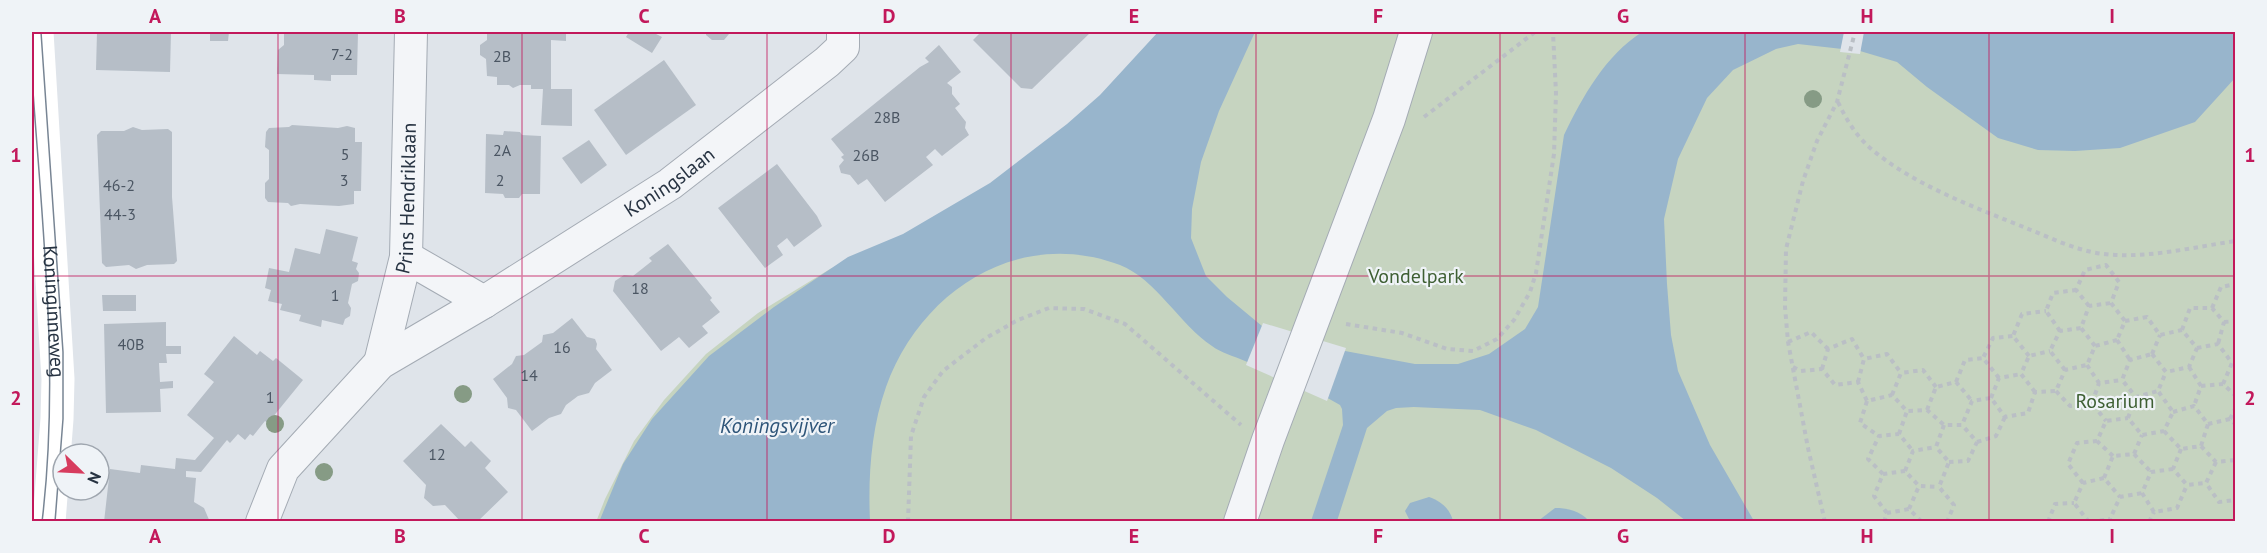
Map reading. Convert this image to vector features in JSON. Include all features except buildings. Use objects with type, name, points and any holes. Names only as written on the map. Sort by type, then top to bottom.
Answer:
[{"type":"street","name":"Koninginneweg","points":[[37,32],[58,379],[57,419],[44,512]]},
{"type":"street","name":"Prins Hendriklaan","points":[[380,363],[406,257],[411,32]]},
{"type":"street","points":[[1240,522],[1287,390],[1325,323],[1416,32]]},
{"type":"street","name":"Koningslaan","points":[[262,522],[283,470],[380,363],[484,302],[670,184],[843,39]]},
{"type":"street","points":[[406,257],[484,302]]},
{"type":"path","points":[[1389,119],[1415,124],[1535,32]]},
{"type":"path","points":[[1325,323],[1402,333],[1447,349],[1473,351],[1497,339],[1514,320],[1530,292],[1536,273],[1554,154],[1556,93],[1553,32]]},
{"type":"path","points":[[1825,522],[1788,342],[1785,307],[1786,249],[1803,181],[1817,141],[1837,102],[1855,32]]},
{"type":"path","points":[[1837,102],[1856,133],[1869,147],[1897,167],[1945,194],[2067,244],[2104,254],[2153,254],[2235,241]]},
{"type":"path","points":[[2104,254],[2106,265],[2119,282],[2111,303]]},
{"type":"path","points":[[2076,290],[2085,270],[2106,265]]},
{"type":"path","points":[[2212,308],[2221,287],[2235,284]]},
{"type":"path","points":[[2076,290],[2089,306]]},
{"type":"path","points":[[2046,311],[2053,293],[2076,290]]},
{"type":"path","points":[[2089,306],[2111,303]]},
{"type":"path","points":[[2111,303],[2125,321]]},
{"type":"path","points":[[2081,328],[2089,306]]},
{"type":"path","points":[[908,522],[911,436],[924,397],[943,371],[986,338],[1018,320],[1049,308],[1084,309],[1125,324],[1246,429],[1268,440]]},
{"type":"path","points":[[2182,330],[2190,308],[2212,308],[2224,322]]},
{"type":"path","points":[[2046,311],[2060,331]]},
{"type":"path","points":[[2013,336],[2022,314],[2046,311]]},
{"type":"path","points":[[2125,321],[2147,317],[2160,335]]},
{"type":"path","points":[[2117,340],[2125,321]]},
{"type":"path","points":[[2224,322],[2235,321]]},
{"type":"path","points":[[2218,344],[2224,322]]},
{"type":"path","points":[[2060,331],[2081,328]]},
{"type":"path","points":[[2081,328],[2095,345]]},
{"type":"path","points":[[2160,335],[2182,330]]},
{"type":"path","points":[[2182,330],[2197,348]]},
{"type":"path","points":[[2050,351],[2060,331]]},
{"type":"path","points":[[1788,342],[1811,332],[1828,349]]},
{"type":"path","points":[[2152,354],[2160,335]]},
{"type":"path","points":[[2013,336],[2029,356]]},
{"type":"path","points":[[1983,358],[1993,338],[2013,336]]},
{"type":"path","points":[[1828,349],[1852,339],[1864,359],[1858,382],[1867,401],[1860,423],[1879,436],[1899,434]]},
{"type":"path","points":[[2095,345],[2117,340]]},
{"type":"path","points":[[2117,340],[2130,360]]},
{"type":"path","points":[[2197,348],[2218,344]]},
{"type":"path","points":[[2218,344],[2234,363],[2223,384]]},
{"type":"path","points":[[2087,365],[2095,345]]},
{"type":"path","points":[[2189,368],[2197,348]]},
{"type":"path","points":[[1822,369],[1828,349]]},
{"type":"path","points":[[2029,356],[2050,351]]},
{"type":"path","points":[[2050,351],[2065,369]]},
{"type":"path","points":[[1864,359],[1887,354],[1901,373]]},
{"type":"path","points":[[2130,360],[2152,354]]},
{"type":"path","points":[[2152,354],[2166,372]]},
{"type":"path","points":[[2021,374],[2029,356]]},
{"type":"path","points":[[1983,358],[1999,378]]},
{"type":"path","points":[[1956,382],[1965,360],[1983,358]]},
{"type":"path","points":[[2122,380],[2130,360]]},
{"type":"path","points":[[2065,369],[2087,365]]},
{"type":"path","points":[[2087,365],[2100,383]]},
{"type":"path","points":[[1792,366],[1801,371],[1822,369]]},
{"type":"path","points":[[2166,372],[2189,368]]},
{"type":"path","points":[[2189,368],[2201,386]]},
{"type":"path","points":[[1822,369],[1835,385],[1858,382]]},
{"type":"path","points":[[2056,391],[2065,369]]},
{"type":"path","points":[[1901,373],[1923,370],[1936,387]]},
{"type":"path","points":[[2158,391],[2166,372]]},
{"type":"path","points":[[1892,395],[1901,373]]},
{"type":"path","points":[[1999,378],[2021,374]]},
{"type":"path","points":[[2021,374],[2035,392]]},
{"type":"path","points":[[1991,398],[1999,378]]},
{"type":"path","points":[[2100,383],[2122,380]]},
{"type":"path","points":[[2122,380],[2136,397]]},
{"type":"path","points":[[1936,387],[1956,382]]},
{"type":"path","points":[[1956,382],[1972,401]]},
{"type":"path","points":[[2092,403],[2100,383]]},
{"type":"path","points":[[2201,386],[2223,384]]},
{"type":"path","points":[[2223,384],[2235,396]]},
{"type":"path","points":[[2194,406],[2201,386]]},
{"type":"path","points":[[1927,410],[1936,387]]},
{"type":"path","points":[[2035,392],[2056,391],[2070,406],[2092,403]]},
{"type":"path","points":[[2136,397],[2158,391]]},
{"type":"path","points":[[2158,391],[2173,412]]},
{"type":"path","points":[[2005,417],[2028,413],[2035,392]]},
{"type":"path","points":[[1867,401],[1892,395]]},
{"type":"path","points":[[1892,395],[1907,411],[1927,410],[1944,425],[1962,425],[1977,442]]},
{"type":"path","points":[[2128,418],[2136,397]]},
{"type":"path","points":[[1972,401],[1991,398]]},
{"type":"path","points":[[1991,398],[2005,417]]},
{"type":"path","points":[[1962,425],[1972,401]]},
{"type":"path","points":[[2092,403],[2106,421]]},
{"type":"path","points":[[2164,431],[2173,412],[2194,406]]},
{"type":"path","points":[[2194,406],[2208,424]]},
{"type":"path","points":[[2230,419],[2235,407]]},
{"type":"path","points":[[1899,434],[1907,411]]},
{"type":"path","points":[[1949,462],[1968,461],[1977,442],[1996,436],[2005,417]]},
{"type":"path","points":[[2106,421],[2128,418]]},
{"type":"path","points":[[2128,418],[2142,435]]},
{"type":"path","points":[[2208,424],[2230,419]]},
{"type":"path","points":[[2230,419],[2235,425]]},
{"type":"path","points":[[2097,441],[2106,421]]},
{"type":"path","points":[[2201,446],[2208,424]]},
{"type":"path","points":[[1936,447],[1944,425]]},
{"type":"path","points":[[2142,435],[2164,431]]},
{"type":"path","points":[[2164,431],[2181,450]]},
{"type":"path","points":[[1899,434],[1913,451]]},
{"type":"path","points":[[2134,454],[2142,435]]},
{"type":"path","points":[[1879,436],[1868,459],[1883,474]]},
{"type":"path","points":[[2083,483],[2068,464],[2077,443],[2097,441],[2113,456],[2134,454]]},
{"type":"path","points":[[2181,450],[2201,446]]},
{"type":"path","points":[[2201,446],[2216,462]]},
{"type":"path","points":[[1913,451],[1936,447]]},
{"type":"path","points":[[1936,447],[1949,462]]},
{"type":"path","points":[[2172,469],[2181,450]]},
{"type":"path","points":[[1905,471],[1913,451]]},
{"type":"path","points":[[2134,454],[2151,472]]},
{"type":"path","points":[[2104,478],[2113,456]]},
{"type":"path","points":[[2216,462],[2235,460]]},
{"type":"path","points":[[1939,487],[1949,462]]},
{"type":"path","points":[[2206,483],[2216,462]]},
{"type":"path","points":[[2151,472],[2172,469]]},
{"type":"path","points":[[2172,469],[2187,485]]},
{"type":"path","points":[[1883,474],[1905,471]]},
{"type":"path","points":[[1905,471],[1919,486],[1939,487],[1954,505],[1947,522]]},
{"type":"path","points":[[2142,493],[2151,472]]},
{"type":"path","points":[[1883,474],[1874,496],[1887,513]]},
{"type":"path","points":[[2083,483],[2104,478]]},
{"type":"path","points":[[2104,478],[2120,497]]},
{"type":"path","points":[[2074,503],[2083,483]]},
{"type":"path","points":[[2187,485],[2206,483]]},
{"type":"path","points":[[2206,483],[2219,502],[2235,500]]},
{"type":"path","points":[[2154,512],[2176,508],[2187,485]]},
{"type":"path","points":[[1909,509],[1919,486]]},
{"type":"path","points":[[2120,497],[2142,493]]},
{"type":"path","points":[[2142,493],[2154,512]]},
{"type":"path","points":[[2074,503],[2090,522],[2111,520],[2120,497]]},
{"type":"path","points":[[2048,522],[2055,504],[2074,503]]},
{"type":"path","points":[[1887,513],[1909,509]]},
{"type":"path","points":[[1909,509],[1922,522]]},
{"type":"path","points":[[2150,522],[2154,512]]},
{"type":"path","points":[[1884,522],[1887,513]]},
{"type":"green space","name":"Vondelpark","points":[[1161,32],[2235,32],[2235,521],[596,522],[634,441],[664,400],[706,354],[758,313],[830,269],[901,237],[992,186],[1100,98]]},
{"type":"water","name":"Koningsvijver","points":[[1158,32],[1255,32],[1219,111],[1201,162],[1192,209],[1191,238],[1206,276],[1262,326],[1345,351],[1415,364],[1458,364],[1489,354],[1525,329],[1538,307],[1564,135],[1596,78],[1617,53],[1642,32],[2235,32],[2235,78],[2195,122],[2120,148],[2075,151],[2038,150],[1998,138],[1927,87],[1897,62],[1860,51],[1798,44],[1776,49],[1733,70],[1707,98],[1678,159],[1664,219],[1667,284],[1671,335],[1678,371],[1710,445],[1754,521],[1686,521],[1657,498],[1611,468],[1536,430],[1480,410],[1414,407],[1387,411],[1367,428],[1337,521],[1311,521],[1343,425],[1340,405],[1305,387],[1223,353],[1200,337],[1145,281],[1120,265],[1082,255],[1046,254],[1011,261],[978,275],[949,296],[923,322],[902,352],[886,387],[877,419],[870,470],[870,521],[599,522],[623,464],[652,419],[709,356],[774,307],[848,257],[903,234],[990,183],[1067,124],[1100,95]]},
{"type":"water","points":[[1429,497],[1444,506],[1453,521],[1410,521],[1405,511],[1410,503]]},
{"type":"water","points":[[1555,508],[1574,511],[1589,521],[1538,521]]},
{"type":"pier","points":[[1844,32],[1864,32],[1860,54],[1840,52]]},
{"type":"pier","points":[[1263,323],[1346,348],[1327,401],[1246,365]]},
{"type":"tram line","points":[[41,32],[63,352],[63,419],[55,522]]},
{"type":"tram line","points":[[32,77],[48,300],[49,411],[42,522]]},
{"type":"park label","name":"Rosarium","points":[[2115,401]]}]
